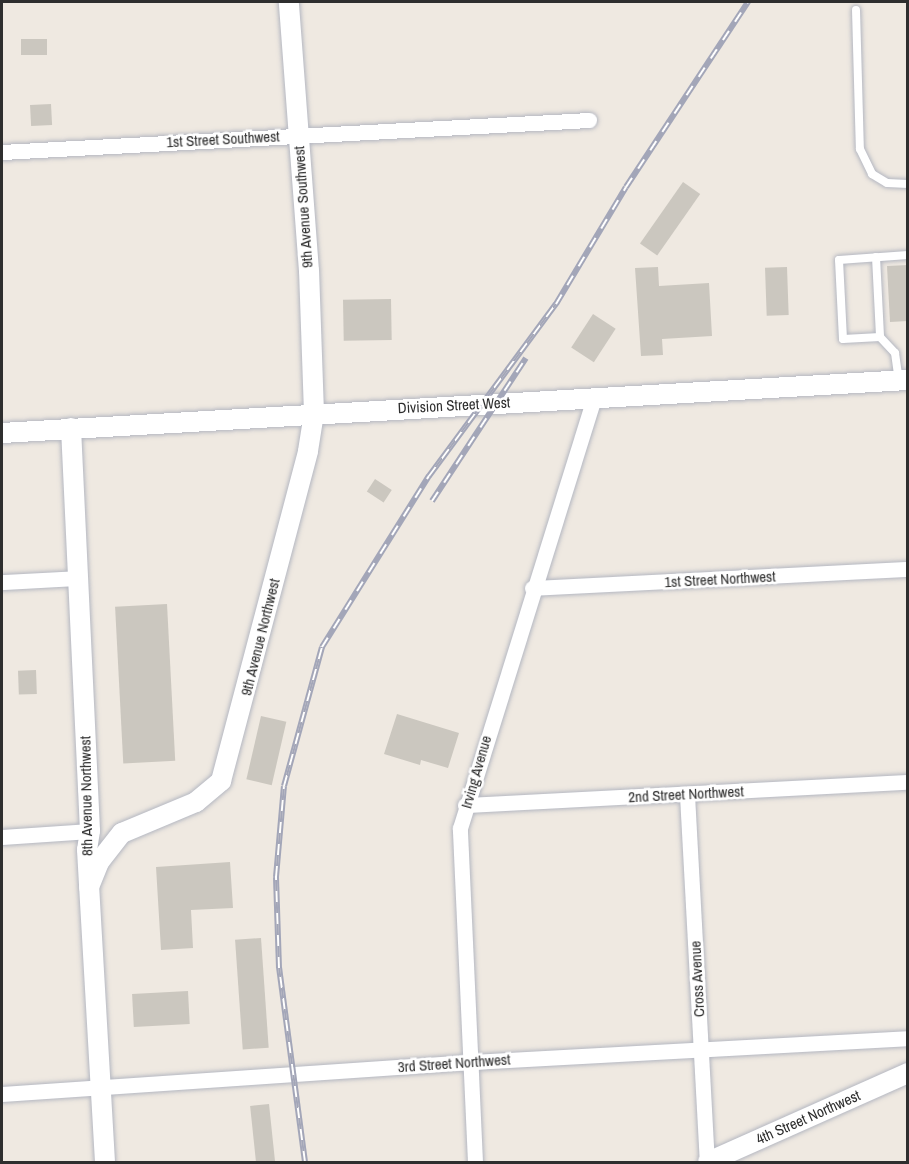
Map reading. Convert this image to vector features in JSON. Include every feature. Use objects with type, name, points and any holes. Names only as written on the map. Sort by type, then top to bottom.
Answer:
[{"type":"street","name":"9th Avenue Southwest","points":[[290,2],[314,413]]},
{"type":"street","name":"1st Street Southwest","points":[[2,152],[589,120]]},
{"type":"street","name":"Division Street West","points":[[2,433],[903,380]]},
{"type":"street","name":"Irving Avenue","points":[[475,1162],[459,851],[465,805],[594,398]]},
{"type":"street","name":"9th Avenue Northwest","points":[[151,818],[210,794],[227,767],[314,413]]},
{"type":"street","name":"8th Avenue Northwest","points":[[71,428],[90,831],[89,887],[105,1162]]},
{"type":"street","name":"1st Street Northwest","points":[[532,588],[908,569]]},
{"type":"street","points":[[2,582],[78,578]]},
{"type":"street","name":"2nd Street Northwest","points":[[465,805],[908,782]]},
{"type":"street","name":"Cross Avenue","points":[[687,795],[708,1162]]},
{"type":"street","points":[[2,837],[90,831],[151,818]]},
{"type":"street","points":[[89,887],[99,862],[113,841],[132,826],[151,818]]},
{"type":"street","name":"3rd Street Northwest","points":[[2,1094],[470,1062],[908,1038]]},
{"type":"street","name":"4th Street Northwest","points":[[708,1162],[908,1073]]},
{"type":"lane","points":[[856,10],[861,149],[872,174],[887,183],[908,184]]},
{"type":"lane","points":[[880,337],[843,339],[839,260],[908,255]]},
{"type":"lane","points":[[876,257],[880,337],[895,353],[903,380]]},
{"type":"building","points":[[21,39],[47,39],[47,55],[21,55]]},
{"type":"building","points":[[51,104],[52,125],[31,126],[30,105]]},
{"type":"building","points":[[683,182],[700,194],[657,255],[640,243]]},
{"type":"building","points":[[908,265],[908,321],[890,322],[887,266]]},
{"type":"building","points":[[658,267],[659,286],[709,283],[712,336],[662,339],[663,355],[641,356],[635,268]]},
{"type":"building","points":[[787,267],[789,315],[767,316],[765,268]]},
{"type":"building","points":[[391,299],[392,340],[344,341],[343,300]]},
{"type":"building","points":[[593,314],[616,329],[594,362],[571,348]]},
{"type":"building","points":[[375,479],[392,490],[384,502],[367,492]]},
{"type":"building","points":[[167,604],[175,761],[123,764],[115,607]]},
{"type":"building","points":[[36,670],[37,694],[19,695],[18,671]]},
{"type":"building","points":[[397,714],[459,733],[448,768],[421,760],[420,765],[384,754]]},
{"type":"building","points":[[261,716],[286,722],[272,785],[246,779]]},
{"type":"building","points":[[230,862],[233,908],[191,910],[193,948],[161,950],[156,867]]},
{"type":"building","points":[[261,938],[269,1048],[243,1050],[235,940]]},
{"type":"building","points":[[188,991],[190,1024],[134,1027],[132,994]]},
{"type":"building","points":[[269,1104],[275,1162],[256,1162],[250,1106]]},
{"type":"railway","points":[[305,1162],[279,968],[276,877],[284,786],[322,647],[429,476],[556,304],[626,187],[748,2]]},
{"type":"railway","points":[[432,501],[526,358]]}]
